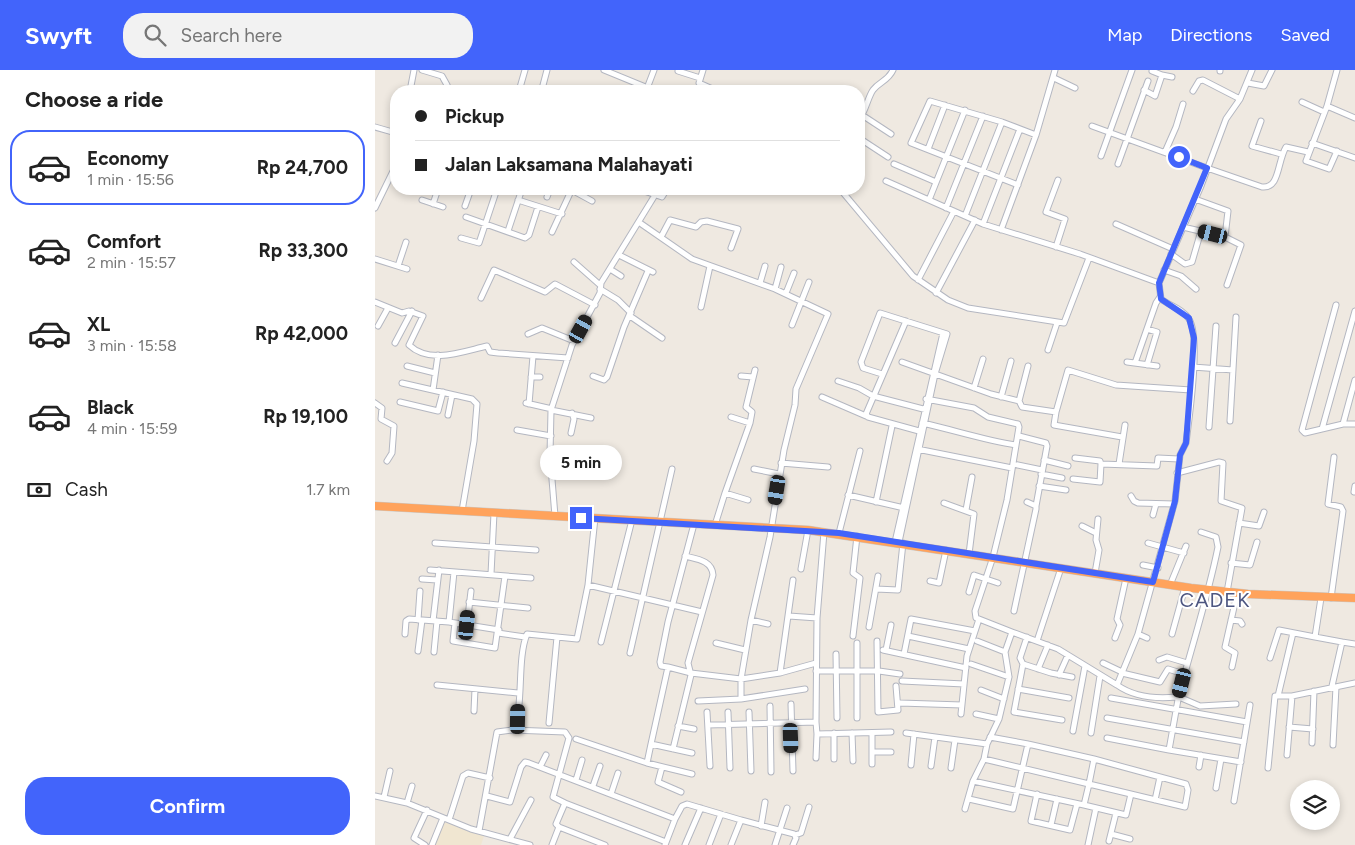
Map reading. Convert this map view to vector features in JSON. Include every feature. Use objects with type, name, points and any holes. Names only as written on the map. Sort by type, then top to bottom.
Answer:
[{"type":"highway","points":[[375,506],[839,533],[1095,574],[1237,594],[1355,598]]},
{"type":"street","points":[[411,85],[414,70]]},
{"type":"street","points":[[422,70],[442,76],[447,85]]},
{"type":"street","points":[[521,85],[525,70]]},
{"type":"street","points":[[543,85],[547,70]]},
{"type":"street","points":[[604,70],[638,85]]},
{"type":"street","points":[[648,85],[654,70]]},
{"type":"street","points":[[678,70],[700,78]]},
{"type":"street","points":[[700,85],[703,70]]},
{"type":"street","points":[[865,107],[872,92],[889,79],[893,70]]},
{"type":"street","points":[[1001,230],[1035,135],[1055,70]]},
{"type":"street","points":[[1101,156],[1132,70]]},
{"type":"street","points":[[1135,363],[1160,297],[1159,283],[1164,270],[1187,218],[1226,119],[1240,99],[1253,70]]},
{"type":"street","points":[[1248,83],[1264,86],[1271,70]]},
{"type":"street","points":[[1337,70],[1327,106],[1306,161],[1329,169],[1337,151]]},
{"type":"street","points":[[1151,71],[1172,77]]},
{"type":"street","points":[[1144,90],[1157,95],[1163,74]]},
{"type":"street","points":[[1054,78],[1075,88]]},
{"type":"street","points":[[1193,91],[1199,81],[1203,80],[1240,99]]},
{"type":"street","points":[[1118,164],[1148,81]]},
{"type":"street","points":[[1018,185],[911,143],[929,101],[965,110],[1035,135]]},
{"type":"street","points":[[1302,102],[1324,112]]},
{"type":"street","points":[[1165,152],[1176,127],[1183,104]]},
{"type":"street","points":[[928,149],[945,105]]},
{"type":"street","points":[[1327,106],[1355,118]]},
{"type":"street","points":[[929,200],[965,110]]},
{"type":"street","points":[[946,208],[983,116]]},
{"type":"street","points":[[865,121],[891,134]]},
{"type":"street","points":[[1261,121],[1252,146],[1281,154]]},
{"type":"street","points":[[965,216],[1002,122]]},
{"type":"street","points":[[1092,126],[1262,187],[1269,187],[1274,183],[1281,154],[1287,147],[1308,152]]},
{"type":"street","points":[[375,128],[390,132]]},
{"type":"street","points":[[983,224],[1020,129]]},
{"type":"street","points":[[865,142],[888,157]]},
{"type":"street","points":[[1312,143],[1355,158]]},
{"type":"street","points":[[894,164],[936,182]]},
{"type":"street","points":[[375,208],[390,178]]},
{"type":"street","points":[[1056,247],[1065,219],[1046,212],[1058,180]]},
{"type":"street","points":[[886,181],[983,224],[1159,283]]},
{"type":"street","points":[[433,204],[436,195]]},
{"type":"street","points":[[465,206],[468,195]]},
{"type":"street","points":[[461,238],[479,243],[495,195]]},
{"type":"street","points":[[508,232],[520,195]]},
{"type":"street","points":[[552,232],[570,195]]},
{"type":"street","points":[[582,195],[592,201]]},
{"type":"street","points":[[555,516],[551,436],[552,409],[574,341],[595,304],[600,287],[610,269],[640,223],[651,195]]},
{"type":"street","points":[[845,195],[911,274],[936,293],[968,308],[1064,323],[1089,258]]},
{"type":"street","points":[[1195,198],[1228,211],[1225,237]]},
{"type":"street","points":[[422,200],[443,207]]},
{"type":"street","points":[[518,200],[562,214]]},
{"type":"street","points":[[466,217],[525,238],[528,236],[538,207]]},
{"type":"street","points":[[918,280],[954,211]]},
{"type":"street","points":[[1187,218],[1195,230]]},
{"type":"street","points":[[661,237],[670,220],[692,228],[697,227],[701,222],[707,221],[737,229],[731,248]]},
{"type":"street","points":[[936,293],[975,220]]},
{"type":"street","points":[[640,223],[693,259],[775,288],[827,312],[828,315],[796,388],[795,405],[779,474],[765,566],[745,650],[741,679],[741,699]]},
{"type":"street","points":[[1116,224],[1172,252],[1185,264],[1192,262],[1201,231]]},
{"type":"street","points":[[1183,227],[1225,237],[1242,247],[1227,285]]},
{"type":"street","points":[[398,266],[406,242]]},
{"type":"street","points":[[593,376],[604,380],[607,376],[614,352],[650,272],[619,255]]},
{"type":"street","points":[[375,259],[407,269]]},
{"type":"street","points":[[574,262],[600,287],[618,300],[630,315],[662,338]]},
{"type":"street","points":[[701,307],[710,266]]},
{"type":"street","points":[[761,283],[765,266]]},
{"type":"street","points":[[775,288],[781,267]]},
{"type":"street","points":[[610,269],[621,276]]},
{"type":"street","points":[[481,298],[493,270],[545,292],[555,284],[595,304]]},
{"type":"street","points":[[1164,270],[1181,276],[1196,289]]},
{"type":"street","points":[[786,293],[794,273]]},
{"type":"street","points":[[793,325],[809,282]]},
{"type":"street","points":[[1117,685],[1138,634],[1163,547],[1174,504],[1179,459],[1186,443],[1194,338],[1191,322],[1185,314],[1160,297]]},
{"type":"street","points":[[375,302],[402,313],[412,311],[423,317],[409,345],[416,351],[438,356],[487,346],[490,352],[568,358]]},
{"type":"street","points":[[1336,305],[1302,430],[1305,433],[1343,424],[1355,424]]},
{"type":"street","points":[[378,326],[388,308]]},
{"type":"street","points":[[395,343],[412,311]]},
{"type":"street","points":[[1322,429],[1355,311]]},
{"type":"street","points":[[876,589],[896,591],[898,589],[900,573],[899,542],[943,332],[883,314],[879,315],[861,362],[863,368],[882,374]]},
{"type":"street","points":[[1230,421],[1237,317]]},
{"type":"street","points":[[867,416],[866,411],[906,321]]},
{"type":"street","points":[[1048,350],[1057,323]]},
{"type":"street","points":[[1209,427],[1216,326]]},
{"type":"street","points":[[528,334],[542,328],[574,341]]},
{"type":"street","points":[[1147,329],[1157,332],[1147,365]]},
{"type":"street","points":[[433,390],[438,356]]},
{"type":"street","points":[[533,356],[527,403],[591,418]]},
{"type":"street","points":[[975,388],[983,359]]},
{"type":"street","points":[[1001,397],[1011,361]]},
{"type":"street","points":[[902,362],[1001,397],[1019,401]]},
{"type":"street","points":[[1127,362],[1157,366]]},
{"type":"street","points":[[407,366],[435,374]]},
{"type":"street","points":[[1028,366],[1019,401],[1022,407],[1056,412]]},
{"type":"street","points":[[1193,367],[1233,370]]},
{"type":"street","points":[[715,525],[750,424],[752,412],[746,407],[755,370]]},
{"type":"street","points":[[1122,437],[1054,425],[1068,370],[1117,385],[1191,390]]},
{"type":"street","points":[[741,376],[753,378]]},
{"type":"street","points":[[531,377],[540,378]]},
{"type":"street","points":[[1343,424],[1355,380]]},
{"type":"street","points":[[837,381],[859,388],[873,396],[926,409]]},
{"type":"street","points":[[402,383],[472,399],[477,404],[478,409],[462,511]]},
{"type":"street","points":[[400,402],[438,411],[443,392]]},
{"type":"street","points":[[448,415],[452,395]]},
{"type":"street","points":[[822,397],[893,426],[919,432]]},
{"type":"street","points":[[928,399],[974,408],[988,417],[1018,424],[1019,436],[1013,466],[993,557],[975,611],[976,618],[1048,645],[1129,692],[1149,697],[1174,697],[1179,695],[1200,706],[1235,704]]},
{"type":"street","points":[[375,402],[382,408],[381,419],[395,428],[391,453],[387,461]]},
{"type":"street","points":[[571,433],[574,419],[572,413]]},
{"type":"street","points":[[731,417],[750,424]]},
{"type":"street","points":[[918,449],[919,432],[923,423]]},
{"type":"street","points":[[923,423],[969,433],[984,440],[1016,445]]},
{"type":"street","points":[[1119,464],[1125,425]]},
{"type":"street","points":[[876,502],[893,426]]},
{"type":"street","points":[[517,430],[551,436]]},
{"type":"street","points":[[1014,611],[1047,448],[1046,443],[1019,436]]},
{"type":"street","points":[[918,449],[1013,466],[1061,478]]},
{"type":"street","points":[[839,533],[860,451]]},
{"type":"street","points":[[1331,598],[1343,511],[1341,507],[1328,504],[1334,457]]},
{"type":"street","points":[[1075,458],[1100,461],[1101,464],[1157,466],[1158,458],[1179,459]]},
{"type":"street","points":[[1044,460],[1068,466]]},
{"type":"street","points":[[1177,473],[1219,462],[1223,463],[1221,501],[1242,508],[1227,592]]},
{"type":"street","points":[[781,463],[828,467]]},
{"type":"street","points":[[1073,479],[1100,482],[1101,464]]},
{"type":"street","points":[[630,653],[672,469]]},
{"type":"street","points":[[753,469],[779,474]]},
{"type":"street","points":[[966,510],[972,477]]},
{"type":"street","points":[[1039,486],[1066,490]]},
{"type":"street","points":[[1354,492],[1355,486]]},
{"type":"street","points":[[725,493],[748,500]]},
{"type":"street","points":[[848,495],[905,509]]},
{"type":"street","points":[[1131,496],[1136,503],[1174,504]]},
{"type":"street","points":[[1027,502],[1036,506]]},
{"type":"street","points":[[944,503],[975,515],[969,554]]},
{"type":"street","points":[[1153,515],[1156,504]]},
{"type":"street","points":[[1239,522],[1259,526],[1263,512]]},
{"type":"street","points":[[491,574],[494,513]]},
{"type":"street","points":[[405,634],[407,620],[420,620],[467,625],[525,636],[529,633],[577,639],[588,585],[595,518]]},
{"type":"street","points":[[1095,574],[1099,550],[1096,533],[1099,526],[1097,519]]},
{"type":"street","points":[[601,642],[632,520]]},
{"type":"street","points":[[694,524],[672,605],[660,662],[661,666],[691,673],[741,679],[780,673],[816,663]]},
{"type":"street","points":[[1082,526],[1096,533]]},
{"type":"street","points":[[801,569],[807,530]]},
{"type":"street","points":[[816,758],[817,618],[824,532]]},
{"type":"street","points":[[1169,750],[1184,674],[1202,618],[1219,542],[1215,537],[1201,532]]},
{"type":"street","points":[[853,636],[860,580],[859,576],[853,574],[857,536]]},
{"type":"street","points":[[1231,563],[1250,565],[1257,542]]},
{"type":"street","points":[[435,543],[536,550]]},
{"type":"street","points":[[1148,543],[1185,553]]},
{"type":"street","points":[[1170,585],[1187,546]]},
{"type":"street","points":[[931,581],[939,583],[946,550]]},
{"type":"street","points":[[673,749],[691,673],[688,663],[713,571],[706,562],[685,556]]},
{"type":"street","points":[[1143,565],[1157,568]]},
{"type":"street","points":[[1037,641],[1061,568]]},
{"type":"street","points":[[431,570],[531,578]]},
{"type":"street","points":[[434,652],[439,570]]},
{"type":"street","points":[[454,572],[452,640],[493,649],[496,647],[505,576]]},
{"type":"street","points":[[969,592],[974,575],[998,582]]},
{"type":"street","points":[[869,627],[873,595],[878,576]]},
{"type":"street","points":[[1115,638],[1119,625],[1117,619],[1126,578]]},
{"type":"street","points":[[422,579],[437,580]]},
{"type":"street","points":[[780,673],[793,580]]},
{"type":"street","points":[[588,585],[702,612]]},
{"type":"street","points":[[1172,634],[1185,587]]},
{"type":"street","points":[[418,651],[420,591]]},
{"type":"street","points":[[467,625],[471,592]]},
{"type":"street","points":[[1232,667],[1235,652],[1225,647],[1237,594]]},
{"type":"street","points":[[1315,637],[1321,598]]},
{"type":"street","points":[[469,602],[528,608]]},
{"type":"street","points":[[789,616],[817,618]]},
{"type":"street","points":[[904,654],[911,619],[975,631]]},
{"type":"street","points":[[961,714],[969,649],[979,619]]},
{"type":"street","points":[[751,620],[767,624]]},
{"type":"street","points":[[1231,620],[1240,621],[1242,624]]},
{"type":"street","points":[[891,625],[884,650],[968,666],[1009,677]]},
{"type":"street","points":[[1270,658],[1279,630],[1355,644]]},
{"type":"street","points":[[965,809],[973,782],[984,760],[987,744],[1004,699],[1009,677],[1005,652],[1012,632]]},
{"type":"street","points":[[1278,696],[1293,633]]},
{"type":"street","points":[[1138,634],[1147,638]]},
{"type":"street","points":[[513,730],[517,723],[518,693],[525,636]]},
{"type":"street","points":[[908,636],[969,649]]},
{"type":"street","points":[[548,722],[557,637]]},
{"type":"street","points":[[1027,637],[1020,658],[1023,664],[1014,712],[1062,720]]},
{"type":"street","points":[[877,641],[879,671],[878,712],[898,710],[896,686]]},
{"type":"street","points":[[977,641],[1005,652]]},
{"type":"street","points":[[1333,745],[1334,687],[1342,642]]},
{"type":"street","points":[[716,643],[745,650]]},
{"type":"street","points":[[857,643],[857,718]]},
{"type":"street","points":[[1038,669],[1048,645]]},
{"type":"street","points":[[836,654],[837,718]]},
{"type":"street","points":[[1059,675],[1068,655]]},
{"type":"street","points":[[1159,660],[1167,657],[1187,663]]},
{"type":"street","points":[[1103,663],[1122,673],[1160,682],[1168,669],[1184,674]]},
{"type":"street","points":[[1023,664],[1072,677]]},
{"type":"street","points":[[1073,731],[1085,666]]},
{"type":"street","points":[[647,763],[668,667]]},
{"type":"street","points":[[816,671],[879,671],[899,674]]},
{"type":"street","points":[[1091,732],[1100,676]]},
{"type":"street","points":[[902,681],[964,684]]},
{"type":"street","points":[[1268,768],[1273,699],[1278,696],[1292,696],[1355,683]]},
{"type":"street","points":[[437,685],[518,693]]},
{"type":"street","points":[[474,712],[475,689]]},
{"type":"street","points":[[1018,689],[1069,698]]},
{"type":"street","points":[[698,702],[741,699],[805,690]]},
{"type":"street","points":[[981,690],[1004,699]]},
{"type":"street","points":[[1312,743],[1314,691]]},
{"type":"street","points":[[1287,755],[1292,696]]},
{"type":"street","points":[[1111,698],[1247,722]]},
{"type":"street","points":[[791,704],[793,771]]},
{"type":"street","points":[[900,704],[961,705]]},
{"type":"street","points":[[1234,801],[1250,705]]},
{"type":"street","points":[[770,706],[771,772]]},
{"type":"street","points":[[707,712],[710,766]]},
{"type":"street","points":[[728,712],[730,768]]},
{"type":"street","points":[[749,712],[751,771]]},
{"type":"street","points":[[976,714],[997,721]]},
{"type":"street","points":[[1107,718],[1243,742]]},
{"type":"street","points":[[708,726],[815,722]]},
{"type":"street","points":[[678,726],[694,730]]},
{"type":"street","points":[[1289,727],[1313,729]]},
{"type":"street","points":[[479,831],[487,796],[496,734],[499,731],[555,730],[568,733],[569,738],[553,797],[665,843],[675,819],[685,804],[795,835],[801,833],[809,807]]},
{"type":"street","points":[[817,734],[891,732]]},
{"type":"street","points":[[834,733],[834,759]]},
{"type":"street","points":[[852,733],[853,761]]},
{"type":"street","points":[[872,733],[872,764]]},
{"type":"street","points":[[906,733],[987,744]]},
{"type":"street","points":[[911,765],[914,734]]},
{"type":"street","points":[[931,766],[935,737]]},
{"type":"street","points":[[984,760],[1185,807],[1188,790],[1186,784],[1095,759],[990,737]]},
{"type":"street","points":[[1107,738],[1241,762]]},
{"type":"street","points":[[576,739],[647,763],[692,774]]},
{"type":"street","points":[[951,768],[955,740]]},
{"type":"street","points":[[651,744],[692,753]]},
{"type":"street","points":[[969,799],[1013,809],[1028,744]]},
{"type":"street","points":[[872,752],[891,752]]},
{"type":"street","points":[[540,767],[546,755]]},
{"type":"street","points":[[1199,767],[1201,755]]},
{"type":"street","points":[[1084,805],[1095,759]]},
{"type":"street","points":[[1216,788],[1221,759]]},
{"type":"street","points":[[576,780],[582,760]]},
{"type":"street","points":[[487,796],[510,802],[523,764],[529,763],[675,819]]},
{"type":"street","points":[[593,786],[600,766]]},
{"type":"street","points":[[662,767],[658,782],[681,792]]},
{"type":"street","points":[[384,797],[390,771]]},
{"type":"street","points":[[433,845],[446,819],[463,776],[468,773],[489,778]]},
{"type":"street","points":[[611,794],[618,773]]},
{"type":"street","points":[[1155,800],[1161,777]]},
{"type":"street","points":[[973,782],[1017,789],[1126,816],[1131,794]]},
{"type":"street","points":[[407,803],[412,786]]},
{"type":"street","points":[[1037,794],[1031,820],[1071,830],[1077,804]]},
{"type":"street","points":[[375,796],[407,803],[479,831],[531,845]]},
{"type":"street","points":[[1051,825],[1057,799]]},
{"type":"street","points":[[510,839],[531,800]]},
{"type":"street","points":[[565,802],[556,824],[559,827],[605,845]]},
{"type":"street","points":[[761,826],[765,802]]},
{"type":"street","points":[[685,845],[701,808]]},
{"type":"street","points":[[775,845],[787,808]]},
{"type":"street","points":[[1087,845],[1096,808]]},
{"type":"street","points":[[425,845],[414,838],[427,810]]},
{"type":"street","points":[[1109,841],[1116,813]]},
{"type":"street","points":[[709,845],[721,814]]},
{"type":"street","points":[[731,845],[741,820]]},
{"type":"street","points":[[552,845],[559,827]]},
{"type":"street","points":[[1111,834],[1130,839]]},
{"type":"street","points":[[793,845],[795,835]]},
{"type":"shaded area","points":[[441,821],[484,836],[481,845],[433,845]]},
{"type":"district","name":"CADEK","points":[[1215,600]]},
{"type":"route","points":[[581,518],[839,533],[1153,582],[1175,501],[1181,450],[1186,443],[1194,338],[1189,318],[1161,299],[1159,283],[1207,168],[1179,157]]}]
